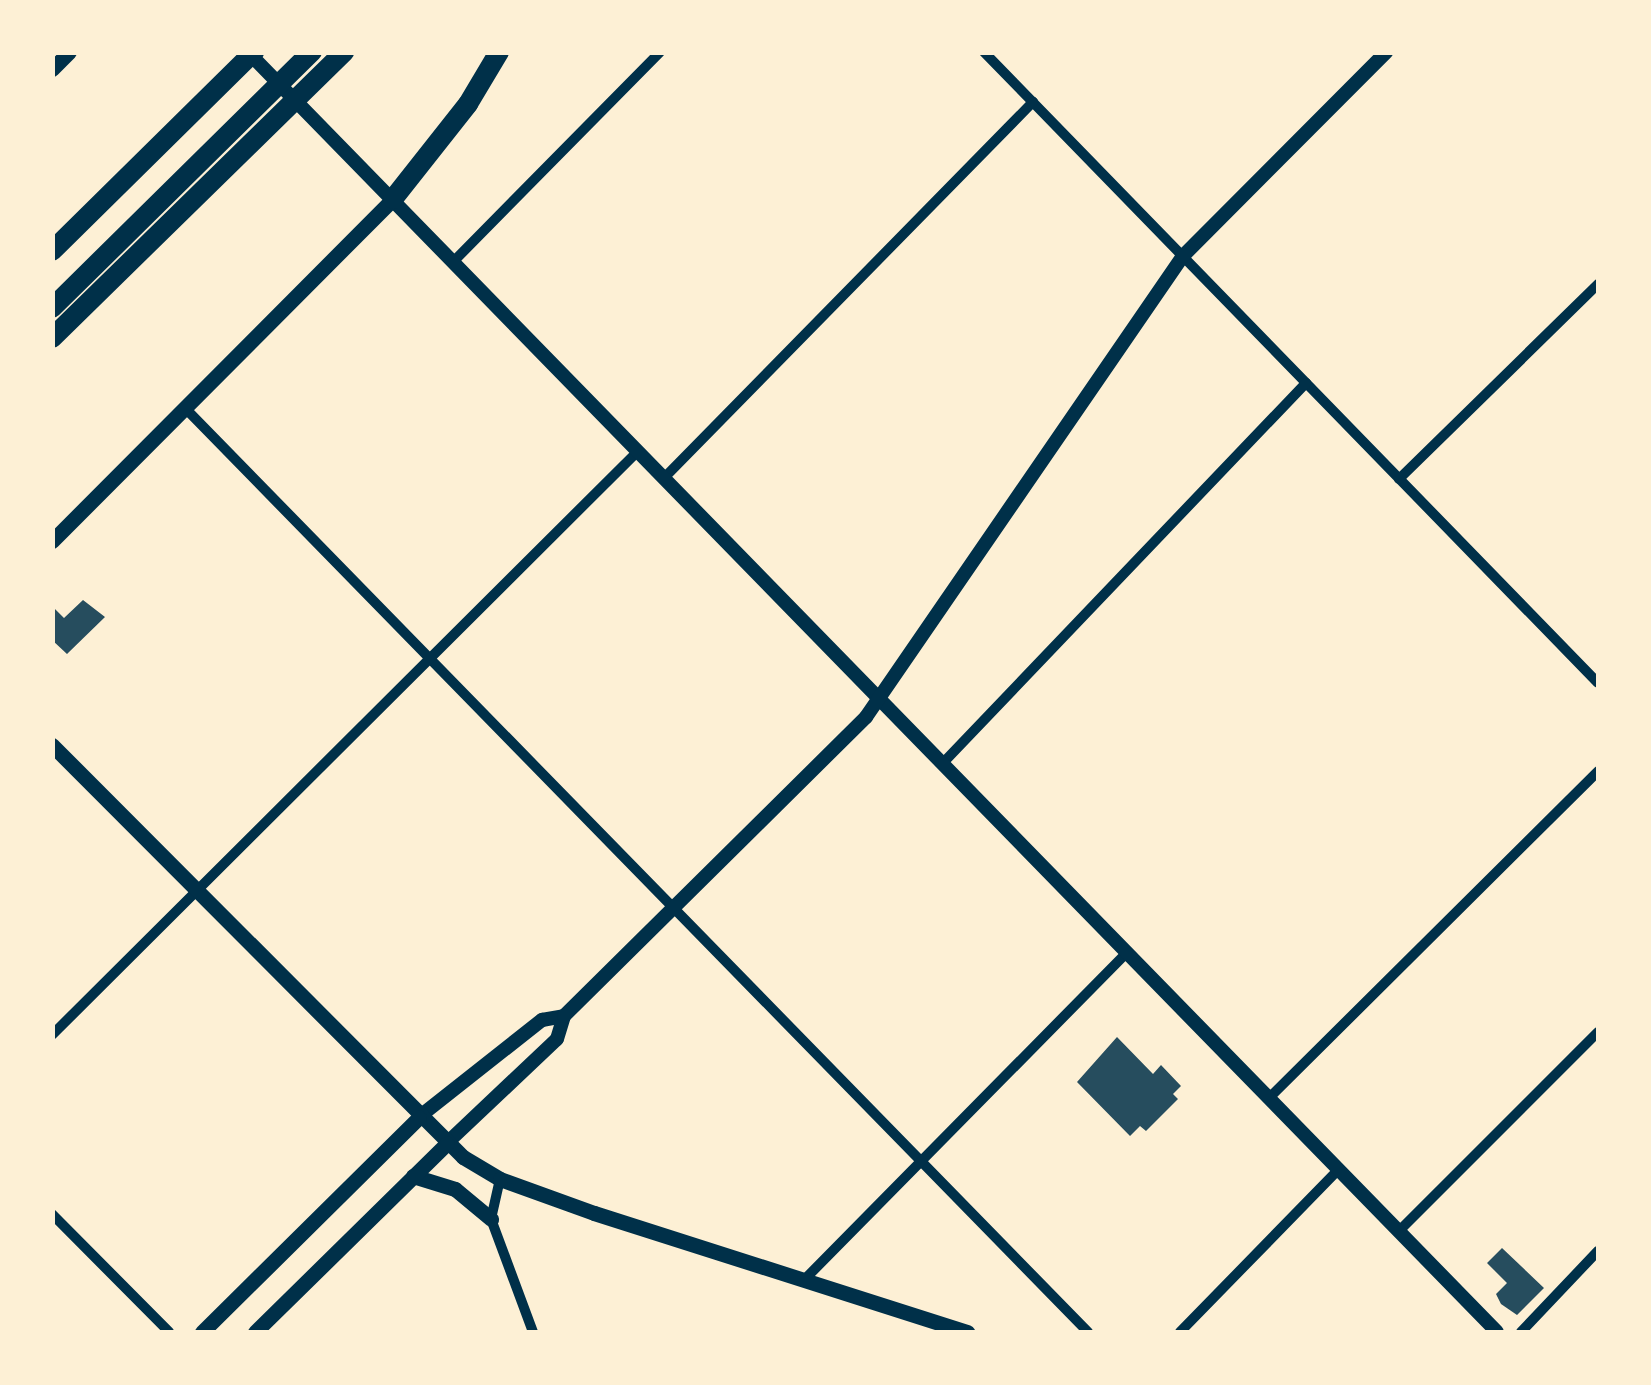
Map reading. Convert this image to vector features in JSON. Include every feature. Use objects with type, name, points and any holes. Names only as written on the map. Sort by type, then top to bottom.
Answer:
[{"type":"highway","points":[[52,251],[251,52]]},
{"type":"highway","points":[[52,308],[296,52]]},
{"type":"highway","points":[[52,293],[236,117],[312,52]]},
{"type":"highway","points":[[393,199],[458,117],[499,52]]},
{"type":"highway","points":[[52,338],[342,55]]},
{"type":"main road","points":[[52,69],[69,52]]},
{"type":"main road","points":[[52,541],[393,199]]},
{"type":"main road","points":[[52,746],[419,1117],[447,1143],[500,1178],[967,1332]]},
{"type":"main road","points":[[202,1332],[419,1117]]},
{"type":"main road","points":[[255,1332],[447,1143]]},
{"type":"main road","points":[[413,1176],[454,1189],[491,1219]]},
{"type":"street","points":[[251,52],[452,263],[1497,1332]]},
{"type":"street","points":[[452,263],[660,52]]},
{"type":"street","points":[[984,52],[1598,683]]},
{"type":"street","points":[[447,1143],[557,1039],[564,1016],[880,700],[1183,256],[1386,52]]},
{"type":"street","points":[[664,478],[1033,102]]},
{"type":"street","points":[[1399,478],[1598,284]]},
{"type":"street","points":[[942,764],[1306,383]]},
{"type":"street","points":[[185,408],[1088,1332]]},
{"type":"street","points":[[52,1035],[637,452]]},
{"type":"street","points":[[1268,1098],[1598,771]]},
{"type":"street","points":[[803,1281],[1127,953]]},
{"type":"street","points":[[419,1117],[542,1020],[564,1016]]},
{"type":"street","points":[[1399,1230],[1598,1032]]},
{"type":"street","points":[[1180,1332],[1338,1170]]},
{"type":"street","points":[[500,1178],[491,1219],[533,1332]]},
{"type":"street","points":[[52,1214],[170,1332]]},
{"type":"street","points":[[1521,1332],[1598,1251]]},
{"type":"building","points":[[83,600],[105,617],[67,654],[52,640],[52,606],[64,618]]},
{"type":"building","points":[[1117,1037],[1153,1074],[1161,1065],[1181,1086],[1173,1094],[1178,1099],[1146,1131],[1140,1126],[1130,1136],[1077,1082]]},
{"type":"building","points":[[1502,1248],[1544,1288],[1517,1315],[1501,1304],[1496,1294],[1507,1283],[1487,1263]]}]
